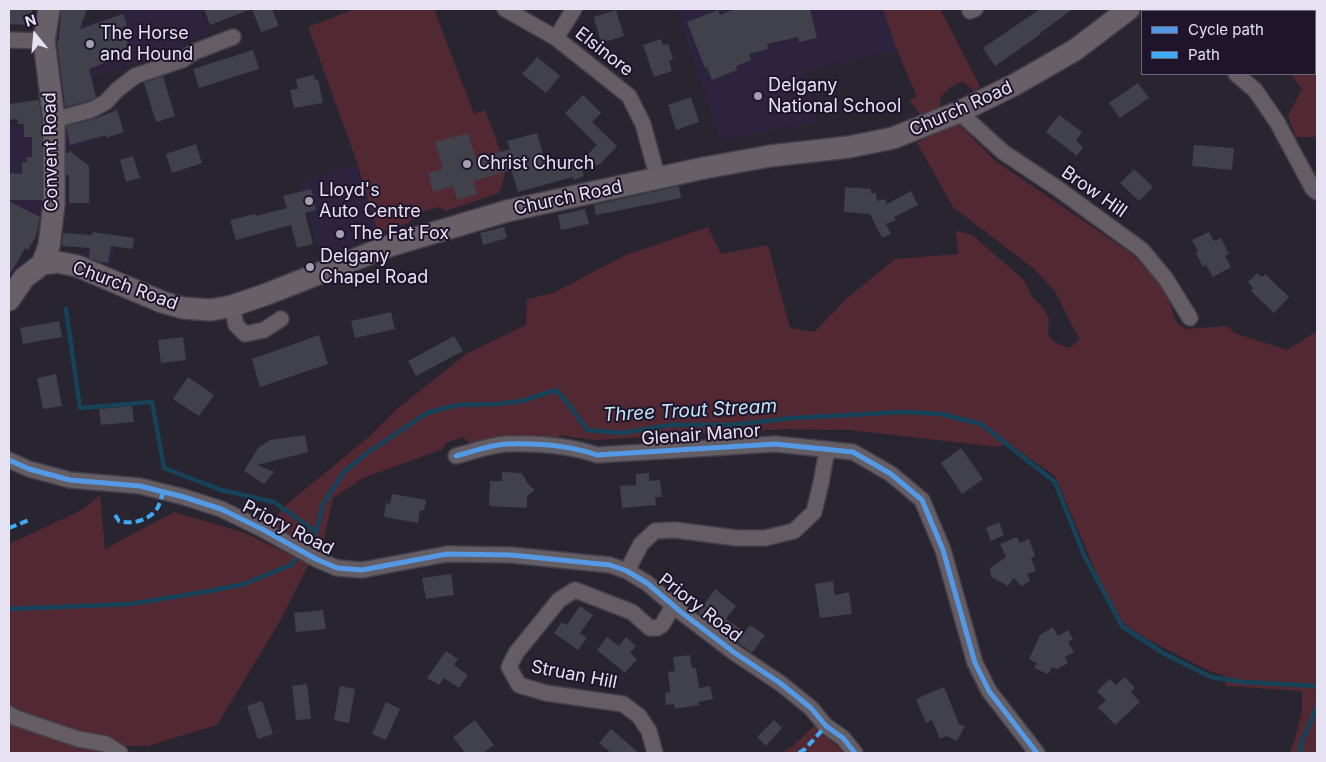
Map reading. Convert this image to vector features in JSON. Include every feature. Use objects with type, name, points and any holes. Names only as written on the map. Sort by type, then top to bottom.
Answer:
[{"type":"main road","name":"Convent Road","points":[[42,264],[49,246],[54,204],[54,120],[44,41],[49,9]]},
{"type":"main road","name":"Church Road","points":[[42,264],[58,262],[77,266],[162,302],[183,308],[211,310],[232,306],[389,246],[507,211],[704,168],[770,156],[850,147],[884,140],[909,132],[959,112],[1014,86],[1075,50],[1129,9]]},
{"type":"main road","points":[[9,300],[24,278],[42,264]]},
{"type":"street","name":"Elsinore","points":[[505,9],[556,38],[629,96],[643,124],[658,179]]},
{"type":"street","name":"Elsinore","points":[[556,38],[574,9]]},
{"type":"street","points":[[54,120],[90,110],[106,102],[117,90],[135,76],[182,60],[194,52],[233,37]]},
{"type":"street","points":[[9,40],[44,41]]},
{"type":"street","points":[[1237,75],[1254,90],[1277,122],[1313,189],[1317,192]]},
{"type":"street","name":"Brow Hill","points":[[959,112],[1003,152],[1057,188],[1142,250],[1166,279],[1190,318]]},
{"type":"street","points":[[232,306],[236,325],[245,334],[264,330],[281,319]]},
{"type":"street","name":"Glenair Manor","points":[[456,456],[504,444],[558,445],[597,455],[775,444],[853,452],[891,474],[922,500],[943,550],[975,663],[989,691],[1036,753]]},
{"type":"street","points":[[627,571],[640,544],[655,531],[675,530],[737,538],[765,538],[794,531],[814,512],[827,450]]},
{"type":"street","name":"Priory Road","points":[[9,460],[29,469],[70,480],[140,486],[184,497],[221,510],[262,529],[287,544],[337,568],[362,570],[447,554],[511,554],[603,564],[627,571],[647,583],[673,606],[735,653],[780,683],[811,708],[826,726],[843,738],[854,753]]},
{"type":"street","name":"Struan Hill","points":[[654,753],[649,731],[639,716],[623,704],[546,693],[519,685],[509,668],[516,653],[559,600],[575,590],[632,612],[650,628],[657,628],[662,625],[673,606]]},
{"type":"street","points":[[9,714],[78,739],[106,744],[120,753]]},
{"type":"shaded area","points":[[134,9],[201,9],[210,33],[184,43],[182,50],[93,76],[97,100],[61,111],[52,43],[54,32],[74,28]]},
{"type":"shaded area","points":[[355,9],[434,9],[474,114],[485,110],[507,168],[499,193],[446,211],[439,207],[417,213],[409,223],[378,232],[358,165],[308,27]]},
{"type":"shaded area","name":"Delgany National School","points":[[677,9],[883,9],[897,50],[805,70],[817,122],[720,139]]},
{"type":"shaded area","points":[[883,9],[940,9],[980,86],[975,93],[963,82],[958,84],[942,95],[940,99],[941,109],[922,117],[909,100],[917,97],[897,50]]},
{"type":"shaded area","points":[[1316,30],[1317,137],[1296,137],[1288,116],[1302,89],[1292,75],[1316,75]]},
{"type":"shaded area","points":[[97,112],[104,139],[65,149],[63,121]]},
{"type":"shaded area","points":[[957,122],[994,160],[1132,254],[1152,274],[1168,297],[1176,322],[1185,329],[1228,326],[1234,333],[1287,350],[1317,331],[1317,753],[1289,753],[1295,739],[1302,710],[1302,691],[1226,686],[1225,676],[1207,670],[1143,637],[1123,623],[1098,577],[1055,476],[1008,443],[998,447],[850,430],[784,429],[594,440],[559,435],[560,442],[470,443],[463,437],[446,443],[443,449],[363,478],[333,498],[321,552],[267,526],[287,504],[370,436],[398,408],[466,354],[526,325],[527,299],[553,293],[626,255],[708,227],[721,254],[768,245],[790,328],[814,332],[847,298],[895,259],[958,254],[956,231],[972,235],[1024,280],[1032,297],[1041,305],[1049,318],[1048,335],[1056,343],[1069,348],[1080,339],[1055,291],[1033,268],[953,207],[917,143]]},
{"type":"shaded area","points":[[9,126],[49,126],[45,217],[9,278]]},
{"type":"shaded area","points":[[358,165],[378,232],[321,260],[299,183]]},
{"type":"shaded area","points":[[94,246],[114,248],[111,269],[79,255]]},
{"type":"shaded area","points":[[100,495],[105,549],[174,512],[245,533],[309,564],[280,621],[217,725],[148,746],[124,746],[109,740],[90,738],[9,710],[9,544],[82,510]]},
{"type":"shaded area","points":[[9,718],[101,751],[105,753],[9,753]]},
{"type":"shaded area","points":[[815,725],[844,753],[781,753],[793,746]]},
{"type":"building","points":[[9,9],[32,9],[31,25],[9,24]]},
{"type":"building","name":"The Horse and Hound","points":[[61,9],[87,9],[80,29],[123,14],[127,25],[122,27],[128,39],[127,46],[122,51],[110,56],[107,62],[89,69],[96,97],[65,107],[57,41],[59,39]]},
{"type":"building","points":[[204,9],[249,9],[249,10],[210,25]]},
{"type":"building","points":[[252,9],[272,9],[279,26],[261,32]]},
{"type":"building","points":[[735,9],[810,9],[817,38],[799,42],[798,37],[767,44],[768,49],[749,54],[751,60],[736,66],[737,70],[712,80],[707,67],[705,68],[687,22],[718,10],[720,15]]},
{"type":"building","points":[[1040,9],[1073,9],[995,66],[983,48]]},
{"type":"building","points":[[616,10],[624,36],[601,43],[594,17]]},
{"type":"building","points":[[661,39],[663,45],[668,44],[673,59],[669,61],[672,71],[654,77],[643,45]]},
{"type":"building","points":[[253,50],[259,69],[199,88],[193,69]]},
{"type":"building","points":[[537,57],[560,76],[546,93],[522,74]]},
{"type":"building","points":[[314,75],[315,80],[318,79],[323,103],[294,108],[290,90],[298,89],[296,79]]},
{"type":"building","points":[[163,76],[175,116],[156,122],[144,83]]},
{"type":"building","points":[[1138,83],[1149,98],[1120,118],[1109,103]]},
{"type":"building","points":[[583,95],[601,113],[592,122],[617,146],[600,164],[582,170],[584,176],[574,180],[573,177],[518,192],[511,170],[473,181],[477,194],[457,200],[453,186],[433,192],[428,173],[443,169],[435,142],[468,133],[476,159],[510,149],[507,141],[537,133],[546,164],[549,163],[550,169],[586,156],[597,145],[565,113]]},
{"type":"building","points":[[691,97],[699,122],[676,130],[668,105]]},
{"type":"building","points":[[39,100],[42,121],[42,200],[9,200],[9,173],[22,174],[22,162],[27,162],[27,157],[32,157],[32,137],[24,137],[24,124],[18,124],[17,119],[9,120],[9,104]]},
{"type":"building","points":[[117,110],[124,132],[106,138],[106,135],[70,145],[66,126],[94,119]]},
{"type":"building","points":[[1059,115],[1082,132],[1076,141],[1083,147],[1077,156],[1046,132]]},
{"type":"building","points":[[196,144],[202,163],[172,173],[166,154]]},
{"type":"building","points":[[1194,145],[1234,148],[1232,170],[1192,166]]},
{"type":"building","points":[[69,150],[89,166],[89,203],[69,203],[69,175],[66,175],[66,153],[69,153]]},
{"type":"building","points":[[133,156],[140,178],[126,182],[120,160]]},
{"type":"building","points":[[1134,169],[1153,187],[1139,201],[1120,183]]},
{"type":"building","points":[[679,186],[681,198],[596,215],[594,205]]},
{"type":"building","points":[[845,187],[871,189],[871,193],[876,193],[877,201],[885,199],[887,204],[911,191],[918,205],[894,217],[896,220],[886,224],[891,234],[882,238],[870,214],[844,212]]},
{"type":"building","points":[[311,189],[316,210],[305,213],[313,244],[297,248],[291,225],[236,240],[230,220],[287,208],[283,196]]},
{"type":"building","points":[[9,201],[40,217],[36,236],[28,250],[25,248],[9,276]]},
{"type":"building","points":[[585,209],[589,224],[561,230],[558,215]]},
{"type":"building","points":[[504,227],[507,238],[483,245],[480,233]]},
{"type":"building","points":[[93,232],[134,238],[133,249],[111,246],[108,263],[89,258],[90,248],[62,246],[63,233],[92,235]]},
{"type":"building","points":[[1209,232],[1214,241],[1221,238],[1229,254],[1225,256],[1231,267],[1213,277],[1206,265],[1203,267],[1192,240]]},
{"type":"building","points":[[1257,273],[1262,277],[1265,274],[1289,297],[1274,313],[1251,291],[1253,288],[1248,282]]},
{"type":"building","points":[[391,312],[395,329],[355,338],[351,321]]},
{"type":"building","points":[[59,321],[62,337],[23,344],[20,328]]},
{"type":"building","points":[[319,335],[328,364],[260,387],[252,359]]},
{"type":"building","points":[[454,336],[463,351],[416,376],[408,361]]},
{"type":"building","points":[[183,337],[186,360],[161,363],[158,340]]},
{"type":"building","points":[[56,374],[62,406],[43,409],[37,378]]},
{"type":"building","points":[[188,377],[214,395],[199,416],[173,399]]},
{"type":"building","points":[[132,406],[134,422],[101,425],[99,409]]},
{"type":"building","points":[[305,435],[308,452],[257,465],[274,472],[264,484],[244,471],[258,448],[270,440]]},
{"type":"building","points":[[961,448],[983,479],[962,494],[941,463]]},
{"type":"building","points":[[502,472],[522,473],[528,484],[535,490],[527,496],[527,508],[489,506],[490,481],[502,481]]},
{"type":"building","points":[[649,473],[649,481],[660,480],[662,497],[655,497],[656,505],[622,508],[620,486],[636,485],[636,474]]},
{"type":"building","points":[[392,494],[426,500],[424,511],[420,510],[418,523],[384,517],[386,503],[390,504]]},
{"type":"building","points":[[999,522],[1004,535],[991,541],[986,528]]},
{"type":"building","points":[[1017,537],[1020,543],[1029,539],[1035,556],[1031,558],[1036,571],[1027,574],[1030,581],[1021,586],[1014,578],[1008,586],[991,577],[990,568],[1006,557],[1000,544]]},
{"type":"building","points":[[451,574],[454,595],[426,599],[422,578]]},
{"type":"building","points":[[833,581],[835,595],[849,592],[852,614],[820,618],[815,584]]},
{"type":"building","points":[[715,589],[736,606],[726,619],[745,632],[750,625],[765,635],[752,653],[698,613]]},
{"type":"building","points":[[580,606],[593,615],[580,633],[587,638],[578,650],[554,633],[562,622],[567,625]]},
{"type":"building","points":[[323,610],[326,629],[296,632],[294,613]]},
{"type":"building","points":[[1053,627],[1058,636],[1068,630],[1073,639],[1068,642],[1074,652],[1065,657],[1068,663],[1057,669],[1052,667],[1048,674],[1034,668],[1037,663],[1029,659],[1040,635]]},
{"type":"building","points":[[607,637],[619,646],[626,637],[636,646],[630,653],[637,659],[625,673],[597,650]]},
{"type":"building","points":[[446,651],[458,659],[454,665],[468,675],[459,688],[444,678],[439,685],[427,678]]},
{"type":"building","points":[[690,655],[692,668],[696,668],[699,688],[710,686],[713,699],[698,702],[699,705],[675,709],[674,704],[666,705],[665,693],[670,692],[668,672],[675,671],[673,657]]},
{"type":"building","points":[[1125,677],[1135,688],[1131,692],[1140,702],[1115,725],[1098,707],[1106,701],[1097,691],[1110,679],[1116,685]]},
{"type":"building","points":[[307,684],[311,719],[296,720],[292,686]]},
{"type":"building","points":[[340,686],[355,689],[349,723],[334,720]]},
{"type":"building","points":[[944,687],[959,724],[965,726],[957,741],[947,736],[940,739],[932,720],[926,723],[916,699]]},
{"type":"building","points":[[262,701],[273,734],[258,739],[247,706]]},
{"type":"building","points":[[386,702],[400,709],[386,740],[372,734]]},
{"type":"building","points":[[475,720],[494,745],[483,753],[465,753],[453,737]]},
{"type":"building","points":[[774,720],[782,728],[766,746],[757,737]]},
{"type":"building","points":[[611,729],[639,753],[611,753],[599,743]]},
{"type":"waterway","points":[[66,309],[80,408],[152,402],[164,468],[221,490],[274,502],[316,532]]},
{"type":"waterway","name":"Three Trout Stream","points":[[9,609],[130,604],[244,584],[291,565],[316,532],[323,504],[344,472],[367,453],[427,413],[457,405],[522,401],[556,390],[587,430],[622,433],[670,425],[730,425],[792,418],[904,412],[941,414],[981,424],[1055,482],[1084,555],[1122,626],[1163,653],[1211,677],[1242,682],[1317,686]]},
{"type":"waterway","points":[[1300,753],[1301,744],[1317,706]]},
{"type":"marked path","points":[[115,515],[119,521],[124,522],[135,522],[146,518],[158,507],[163,492]]},
{"type":"marked path","points":[[9,528],[29,520]]},
{"type":"marked path","points":[[799,753],[826,726]]},
{"type":"cycle path","points":[[456,456],[506,444],[541,444],[597,455],[775,444],[853,452],[891,474],[922,500],[943,550],[975,663],[989,691],[1037,753]]},
{"type":"cycle path","points":[[9,460],[29,469],[70,480],[140,486],[221,509],[337,568],[362,570],[447,554],[511,555],[610,565],[627,571],[647,583],[681,612],[735,653],[780,683],[811,708],[826,726],[843,738],[855,753]]},
{"type":"place","name":"The Horse and Hound","points":[[90,44]]},
{"type":"place","name":"Delgany National School","points":[[758,96]]},
{"type":"place","name":"Christ Church","points":[[467,164]]},
{"type":"place","name":"Lloyd's Auto Centre","points":[[309,201]]},
{"type":"place","name":"The Fat Fox","points":[[340,234]]},
{"type":"place","name":"Delgany Chapel Road","points":[[310,267]]}]
